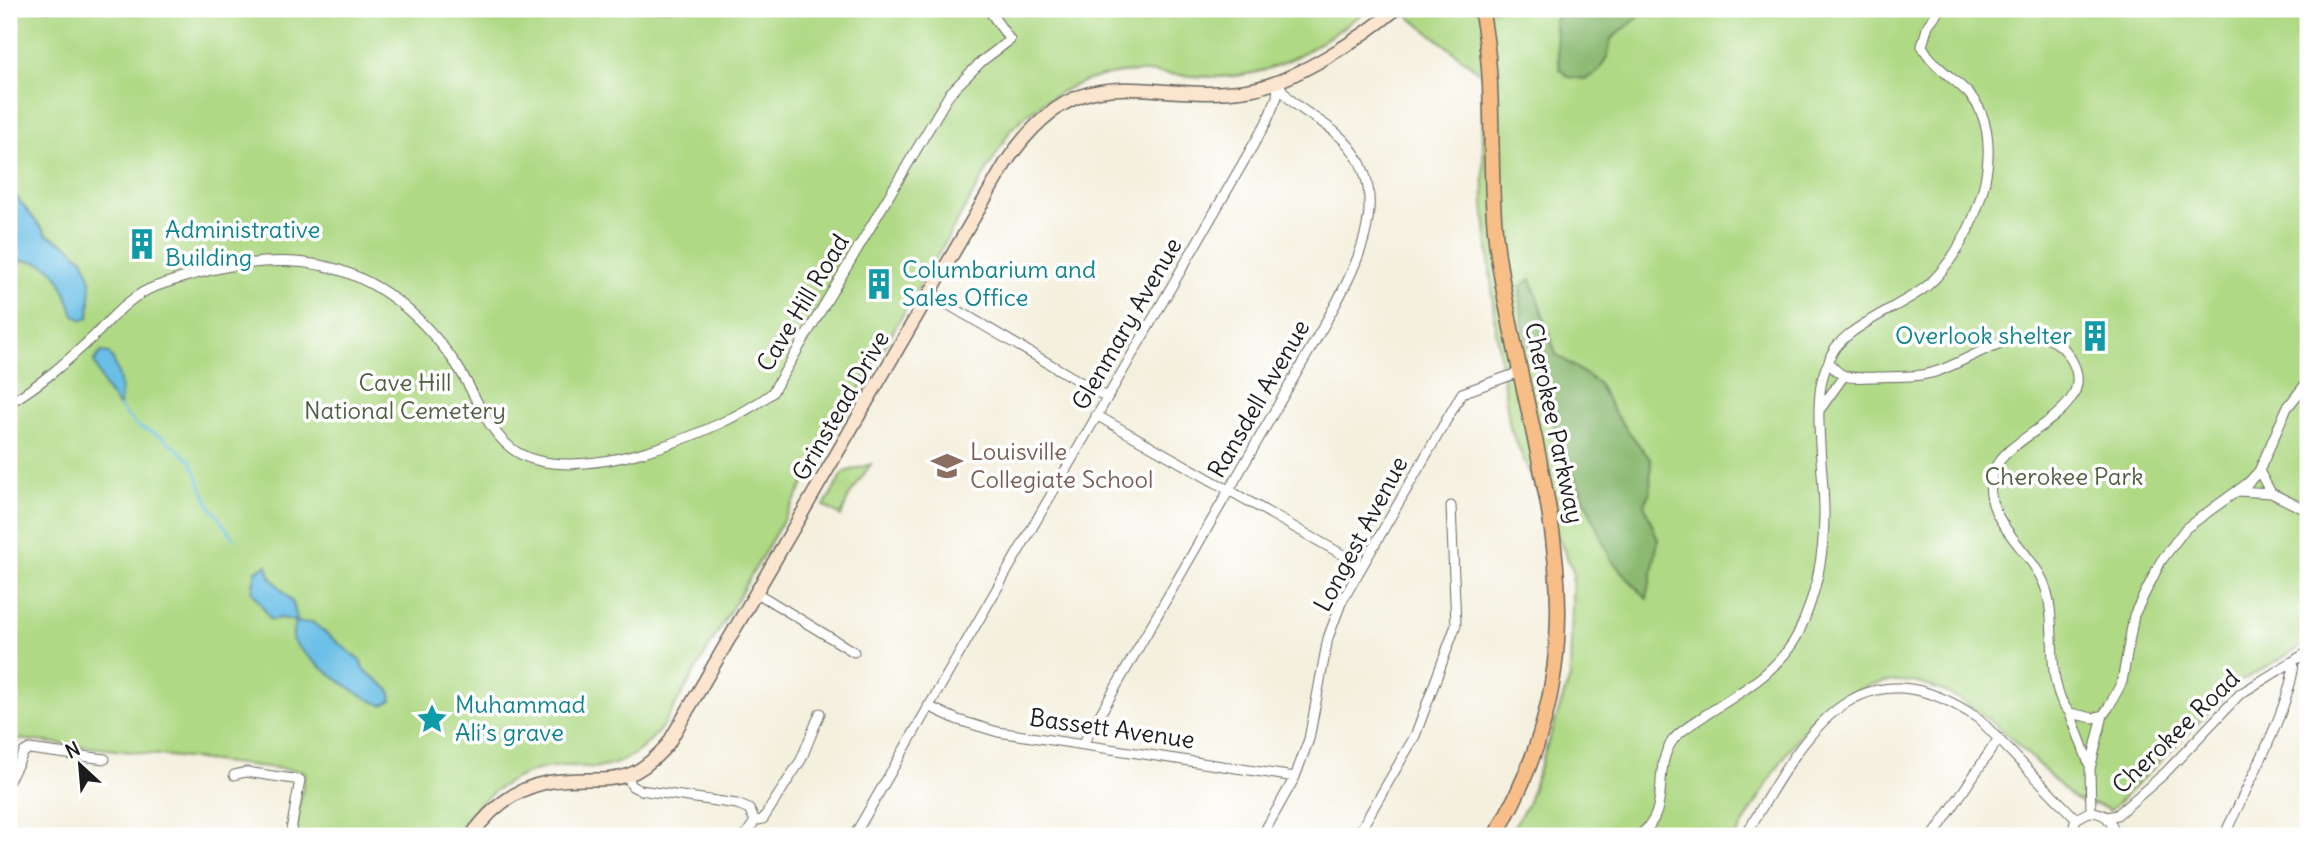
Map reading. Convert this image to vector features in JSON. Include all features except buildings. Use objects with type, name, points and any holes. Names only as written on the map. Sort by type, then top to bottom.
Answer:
[{"type":"main road","name":"Grinstead Drive","points":[[471,836],[503,801],[530,787],[558,781],[608,780],[627,775],[648,764],[668,744],[1016,147],[1034,126],[1060,106],[1083,95],[1120,88],[1233,92],[1278,82],[1315,63],[1396,9]]},
{"type":"main road","name":"Cherokee Parkway","points":[[1481,9],[1490,58],[1497,242],[1520,372],[1554,526],[1559,624],[1555,666],[1542,734],[1524,782],[1495,836]]},
{"type":"street","name":"Cave Hill Road","points":[[9,403],[54,371],[143,291],[211,271],[293,259],[361,277],[389,295],[428,331],[456,364],[496,433],[511,448],[528,458],[558,465],[595,462],[706,431],[732,421],[772,393],[950,93],[982,61],[1010,40],[988,9]]},
{"type":"street","points":[[1637,836],[1650,827],[1656,818],[1666,754],[1674,739],[1770,670],[1783,657],[1815,592],[1823,540],[1819,387],[1839,341],[1924,288],[1947,265],[1974,214],[1987,177],[1988,139],[1980,110],[1970,93],[1933,64],[1922,46],[1924,31],[1940,9]]},
{"type":"street","name":"Glenmary Avenue","points":[[854,836],[1266,123],[1276,103],[1278,82]]},
{"type":"street","name":"Ransdell Avenue","points":[[1083,744],[1351,278],[1370,218],[1366,183],[1352,151],[1324,123],[1287,99],[1278,82]]},
{"type":"street","points":[[930,294],[1106,397]]},
{"type":"street","points":[[1829,362],[1843,377],[1854,379],[1928,374],[2025,335],[2050,339],[2070,356],[2076,380],[2069,403],[2003,456],[1994,470],[1990,488],[1997,515],[2031,560],[2047,593],[2054,634],[2056,689],[2070,713],[2091,769]]},
{"type":"street","name":"Longest Avenue","points":[[1262,836],[1295,777],[1312,725],[1328,638],[1341,603],[1361,565],[1462,393],[1520,372]]},
{"type":"street","points":[[1821,408],[1843,377]]},
{"type":"street","points":[[2091,812],[2091,769],[2103,715],[2122,682],[2134,615],[2161,561],[2186,528],[2238,491],[2259,471],[2287,408],[2308,381]]},
{"type":"street","points":[[1096,415],[1361,565]]},
{"type":"street","points":[[2259,471],[2271,493]]},
{"type":"street","points":[[2238,491],[2271,493],[2308,512]]},
{"type":"street","points":[[1357,836],[1415,736],[1456,625],[1451,506]]},
{"type":"street","points":[[757,593],[854,652]]},
{"type":"street","name":"Cherokee Road","points":[[2107,817],[2117,815],[2165,773],[2240,694],[2308,652]]},
{"type":"street","points":[[2224,836],[2285,700],[2293,675],[2294,661]]},
{"type":"street","points":[[1745,836],[1791,760],[1833,712],[1864,693],[1892,687],[1923,690],[1961,707],[1999,738],[2076,819]]},
{"type":"street","name":"Bassett Avenue","points":[[928,706],[978,727],[1295,777]]},
{"type":"street","points":[[745,836],[755,821],[763,819],[800,760],[820,713]]},
{"type":"street","points":[[2070,713],[2088,719],[2103,715]]},
{"type":"street","points":[[1933,836],[1999,738]]},
{"type":"street","points":[[9,781],[26,750],[105,759]]},
{"type":"street","points":[[234,775],[246,772],[300,780],[290,836]]},
{"type":"street","points":[[627,775],[632,786],[640,790],[737,804],[749,809],[755,821]]},
{"type":"street","points":[[2071,836],[2076,819],[2091,812],[2107,817],[2112,824],[2114,836]]},
{"type":"green space","name":"Cave Hill National Cemetery","points":[[9,9],[1369,9],[1309,50],[1259,72],[1217,77],[1145,72],[1107,75],[1072,86],[1056,95],[1011,129],[665,723],[641,749],[627,759],[605,766],[551,767],[517,778],[488,796],[475,808],[455,836],[295,836],[305,772],[302,771],[18,739],[9,756]]},
{"type":"green space","name":"Cherokee Park","points":[[1407,9],[2308,9],[2308,643],[2238,683],[2110,811],[2075,799],[2016,743],[1957,698],[1926,685],[1892,681],[1857,690],[1820,713],[1787,753],[1736,836],[1508,836],[1527,805],[1570,677],[1573,571],[1510,428],[1495,323],[1484,205],[1482,74],[1403,12]]},
{"type":"green space","points":[[1566,9],[1637,9],[1639,17],[1611,39],[1608,55],[1598,72],[1586,79],[1568,77],[1560,69],[1554,20]]},
{"type":"green space","points":[[1531,279],[1556,354],[1598,383],[1615,414],[1651,460],[1650,492],[1644,504],[1658,540],[1647,599],[1611,560],[1559,441],[1523,326],[1520,287]]},
{"type":"green space","points":[[871,464],[849,496],[841,516],[824,506],[844,472]]},
{"type":"water","points":[[9,188],[47,235],[69,246],[84,260],[91,281],[89,317],[83,320],[74,315],[59,280],[46,266],[37,262],[9,262]]},
{"type":"water","points":[[101,352],[109,353],[118,372],[121,386],[119,407],[104,386],[94,361]]},
{"type":"water","points":[[267,565],[270,576],[293,603],[298,623],[312,622],[360,660],[363,669],[390,690],[392,700],[383,705],[347,686],[298,647],[292,639],[295,621],[281,618],[271,620],[252,591],[256,571]]},
{"type":"waterway","points":[[119,407],[137,426],[164,438],[191,461],[209,504],[234,539]]},
{"type":"place","name":"Administrative Building","points":[[142,244]]},
{"type":"place","name":"Columbarium and Sales Office","points":[[879,284]]},
{"type":"place","name":"Overlook shelter","points":[[2095,336]]},
{"type":"place","name":"Louisville Collegiate School","points":[[947,466]]},
{"type":"place","name":"Muhammad Ali’s grave","points":[[432,719]]}]
